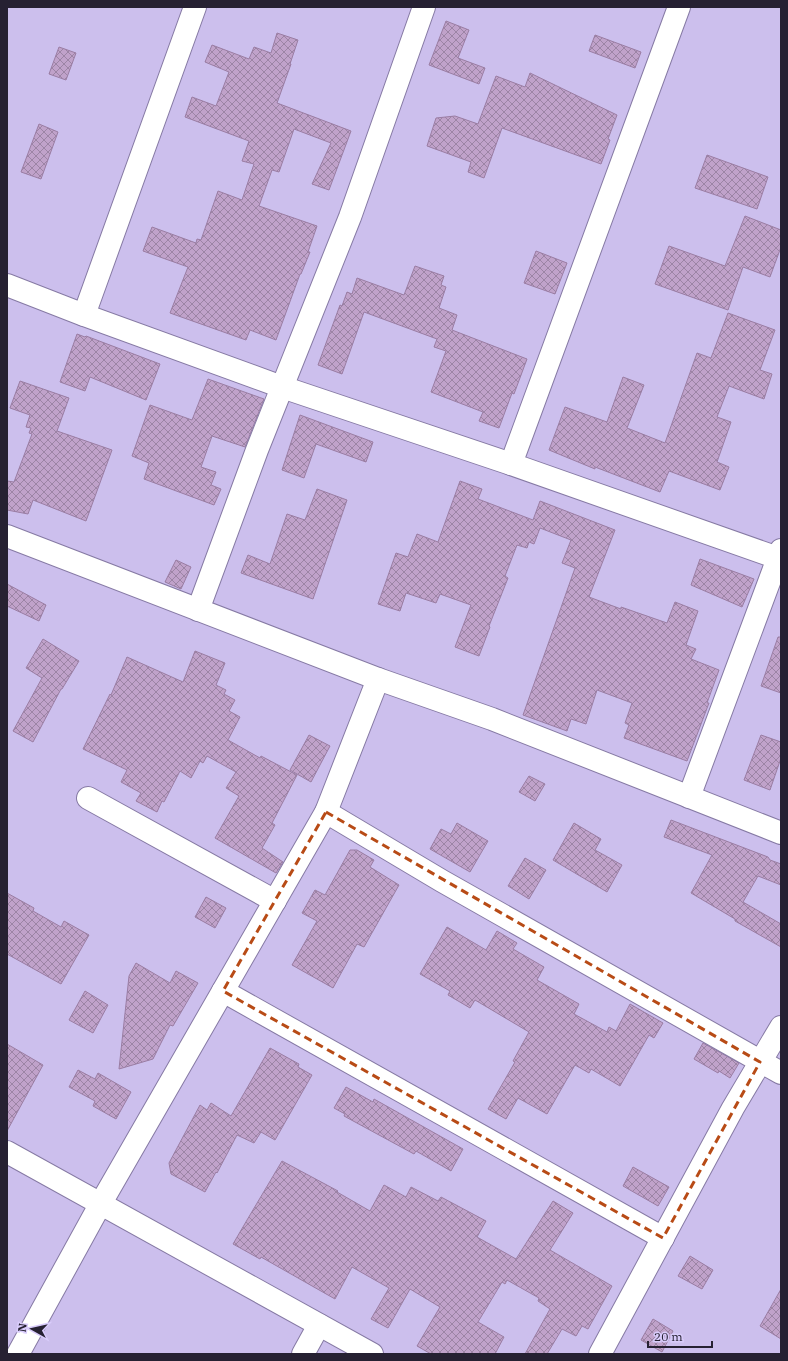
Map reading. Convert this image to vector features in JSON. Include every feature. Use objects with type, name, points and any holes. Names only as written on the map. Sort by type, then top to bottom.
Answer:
[{"type":"street","points":[[84,315],[195,7]]},
{"type":"street","points":[[198,610],[282,387],[350,217],[424,7]]},
{"type":"street","points":[[511,464],[679,7]]},
{"type":"street","points":[[7,285],[84,315],[282,387],[779,554],[689,798]]},
{"type":"street","points":[[7,536],[378,679],[492,719],[689,798],[781,833]]},
{"type":"street","points":[[18,1354],[101,1203],[326,812],[378,679]]},
{"type":"street","points":[[88,798],[275,900]]},
{"type":"street","points":[[326,812],[442,881],[781,1073]]},
{"type":"street","points":[[223,991],[662,1238]]},
{"type":"street","points":[[600,1354],[733,1108],[781,1027]]},
{"type":"street","points":[[7,1152],[372,1354]]},
{"type":"street","points":[[303,1354],[319,1325]]},
{"type":"highlighted area","points":[[326,812],[760,1062],[663,1238],[223,991]]},
{"type":"building","points":[[446,21],[469,30],[458,58],[485,68],[479,84],[429,65]]},
{"type":"building","points":[[277,33],[298,40],[277,103],[351,131],[329,190],[312,184],[331,143],[294,129],[279,172],[272,170],[259,206],[317,226],[308,252],[310,252],[300,274],[276,340],[250,330],[246,340],[170,313],[188,267],[143,251],[152,227],[196,243],[197,239],[201,240],[218,191],[242,200],[254,164],[242,161],[249,141],[185,117],[192,97],[216,106],[229,72],[205,62],[212,45],[249,59],[254,47],[271,53]]},
{"type":"building","points":[[595,35],[641,52],[635,68],[589,51]]},
{"type":"building","points":[[59,47],[76,53],[66,80],[49,74]]},
{"type":"building","points":[[530,73],[617,115],[601,164],[502,128],[484,178],[468,172],[471,162],[427,146],[436,118],[455,116],[478,124],[496,76],[525,87]]},
{"type":"building","points":[[39,124],[58,132],[41,179],[21,172]]},
{"type":"building","points":[[707,155],[768,177],[757,209],[695,188]]},
{"type":"building","points":[[745,216],[781,230],[781,247],[770,277],[743,267],[728,310],[655,284],[669,246],[725,266]]},
{"type":"building","points":[[536,251],[567,263],[555,294],[524,283]]},
{"type":"building","points":[[415,266],[444,276],[441,285],[446,287],[439,308],[457,315],[452,330],[527,359],[499,428],[479,421],[483,412],[431,392],[446,351],[434,347],[437,339],[364,312],[342,374],[318,365],[340,305],[342,306],[347,292],[352,294],[357,278],[404,295]]},
{"type":"building","points":[[728,313],[775,330],[760,370],[772,374],[764,399],[729,386],[717,417],[731,422],[717,462],[729,467],[720,490],[669,471],[660,492],[595,467],[595,469],[549,450],[565,407],[607,422],[623,377],[644,385],[627,428],[665,443],[697,353],[711,358]]},
{"type":"building","points":[[77,334],[160,364],[146,400],[90,377],[85,391],[60,382]]},
{"type":"building","points":[[208,379],[264,399],[245,447],[212,436],[201,467],[216,472],[211,485],[221,489],[214,505],[144,479],[149,463],[132,456],[150,405],[192,420]]},
{"type":"building","points":[[20,381],[69,398],[57,431],[112,450],[86,521],[33,500],[28,514],[7,510],[7,481],[14,482],[32,434],[29,433],[31,428],[26,427],[30,415],[10,408]]},
{"type":"building","points":[[300,415],[373,442],[366,462],[316,444],[304,478],[282,470]]},
{"type":"building","points":[[460,481],[482,489],[478,499],[533,520],[540,501],[615,530],[589,597],[621,609],[621,607],[667,623],[675,602],[698,611],[686,645],[696,649],[691,659],[719,670],[707,703],[709,703],[687,761],[624,738],[629,725],[625,723],[632,703],[597,690],[586,724],[571,719],[567,731],[523,715],[575,568],[562,563],[571,540],[540,528],[534,544],[529,542],[527,548],[517,545],[505,576],[508,578],[479,656],[455,647],[471,605],[440,594],[436,603],[406,593],[400,611],[378,604],[396,553],[408,557],[417,534],[438,542]]},
{"type":"building","points":[[317,489],[347,500],[313,599],[241,573],[248,555],[270,564],[287,514],[305,520]]},
{"type":"building","points":[[700,559],[754,579],[742,607],[691,585]]},
{"type":"building","points":[[176,560],[191,567],[181,589],[165,582]]},
{"type":"building","points":[[7,584],[46,605],[39,621],[7,606]]},
{"type":"building","points":[[778,637],[781,637],[781,693],[761,686]]},
{"type":"building","points":[[43,639],[79,661],[61,689],[33,742],[13,731],[42,678],[26,668]]},
{"type":"building","points":[[195,651],[225,663],[216,685],[226,690],[224,694],[235,700],[229,711],[240,717],[228,740],[260,758],[261,756],[297,775],[272,823],[275,825],[262,848],[283,862],[276,873],[215,838],[239,796],[226,788],[236,772],[207,756],[203,763],[200,761],[191,778],[180,771],[164,802],[162,801],[157,812],[136,801],[141,793],[121,782],[127,770],[83,749],[110,694],[111,695],[127,657],[183,682]]},
{"type":"building","points":[[309,735],[330,746],[311,782],[290,770]]},
{"type":"building","points":[[761,735],[781,742],[781,758],[770,790],[744,780]]},
{"type":"building","points":[[529,776],[545,784],[535,801],[519,792]]},
{"type":"building","points":[[671,820],[768,857],[770,860],[781,864],[781,885],[758,876],[743,902],[781,924],[781,947],[735,921],[735,919],[691,893],[712,855],[664,837]]},
{"type":"building","points":[[457,823],[488,841],[470,872],[430,849],[441,829],[451,834]]},
{"type":"building","points":[[574,823],[601,839],[595,850],[622,865],[607,892],[553,860]]},
{"type":"building","points":[[350,850],[357,850],[374,860],[370,867],[399,885],[364,947],[357,944],[333,988],[292,965],[317,921],[302,913],[315,890],[325,895]]},
{"type":"building","points":[[525,858],[546,870],[529,899],[508,886]]},
{"type":"building","points":[[7,893],[34,908],[33,911],[61,927],[64,921],[89,935],[61,984],[7,954]]},
{"type":"building","points":[[206,897],[226,908],[215,928],[195,917]]},
{"type":"building","points":[[447,927],[486,950],[497,931],[517,943],[513,949],[544,967],[537,980],[579,1004],[574,1014],[607,1032],[609,1027],[616,1031],[630,1004],[663,1023],[654,1038],[649,1035],[620,1086],[591,1069],[589,1073],[575,1065],[547,1114],[518,1098],[506,1119],[488,1109],[515,1062],[513,1061],[529,1032],[475,1000],[470,1008],[448,995],[450,991],[420,974]]},
{"type":"building","points":[[136,963],[170,983],[176,971],[198,983],[173,1026],[170,1025],[153,1059],[119,1069],[129,976]]},
{"type":"building","points":[[85,991],[108,1005],[93,1033],[69,1020]]},
{"type":"building","points":[[703,1043],[739,1063],[730,1078],[694,1059]]},
{"type":"building","points":[[7,1044],[43,1065],[7,1131]]},
{"type":"building","points":[[270,1048],[299,1064],[298,1067],[312,1075],[275,1140],[261,1132],[254,1143],[237,1135],[205,1192],[171,1174],[169,1163],[200,1105],[207,1110],[211,1103],[231,1116]]},
{"type":"building","points":[[78,1070],[95,1079],[98,1073],[131,1092],[116,1119],[93,1106],[95,1101],[69,1087]]},
{"type":"building","points":[[346,1087],[373,1102],[374,1099],[463,1149],[451,1171],[416,1151],[414,1154],[344,1116],[345,1114],[334,1108]]},
{"type":"building","points":[[282,1161],[338,1191],[337,1192],[370,1211],[384,1185],[406,1197],[411,1187],[438,1201],[441,1197],[486,1221],[477,1237],[516,1259],[553,1201],[573,1213],[550,1250],[612,1286],[588,1329],[582,1326],[576,1336],[562,1329],[547,1354],[525,1354],[550,1309],[538,1301],[539,1298],[507,1280],[505,1284],[502,1282],[478,1322],[504,1337],[495,1354],[431,1354],[417,1346],[440,1307],[410,1289],[388,1328],[371,1319],[389,1288],[352,1267],[335,1299],[261,1257],[260,1259],[233,1244]]},
{"type":"building","points":[[633,1167],[669,1187],[658,1206],[623,1186]]},
{"type":"building","points":[[690,1256],[713,1270],[702,1289],[678,1276]]},
{"type":"building","points":[[781,1289],[781,1339],[760,1326]]},
{"type":"building","points":[[653,1319],[673,1331],[662,1352],[641,1340]]}]
